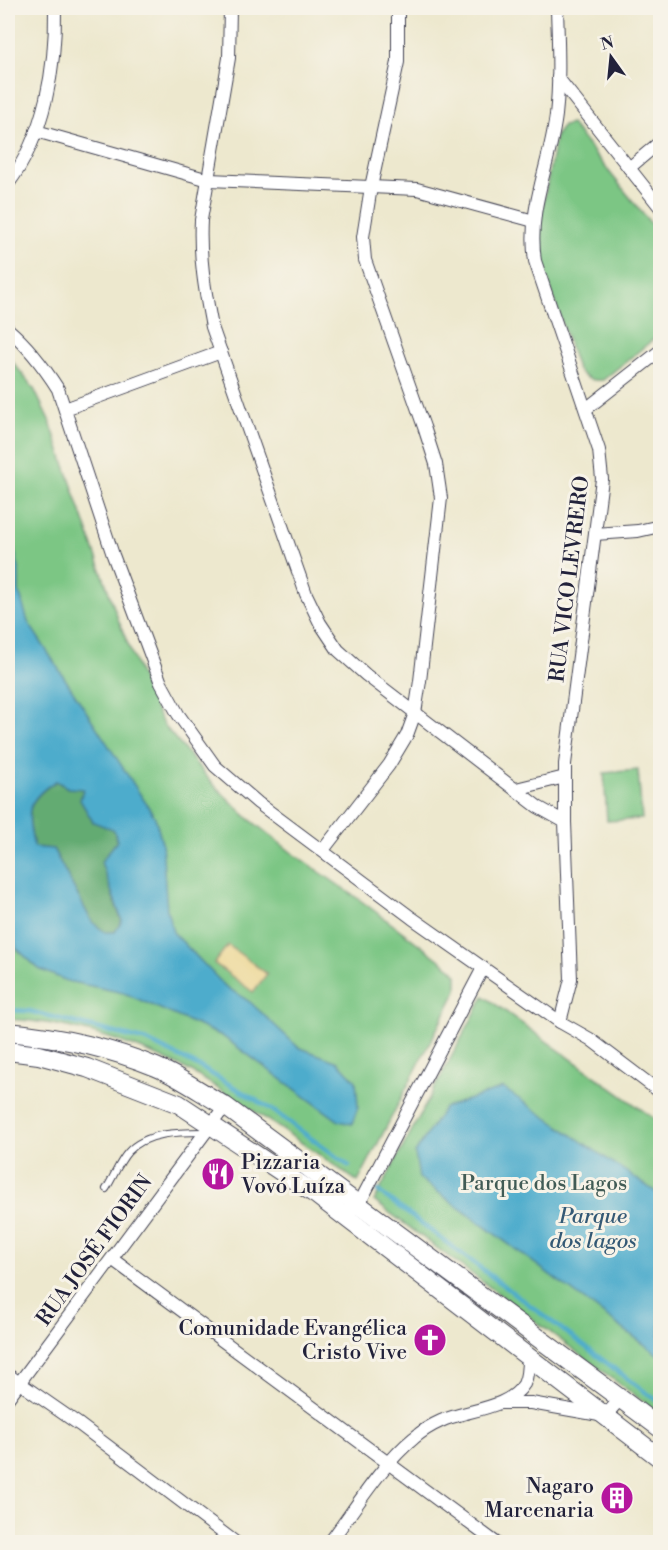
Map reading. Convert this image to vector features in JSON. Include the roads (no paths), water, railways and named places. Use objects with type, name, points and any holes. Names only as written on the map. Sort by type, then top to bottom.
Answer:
[{"type":"main road","points":[[8,1032],[44,1036],[104,1049],[157,1068],[225,1106],[660,1428]]},
{"type":"main road","points":[[8,1051],[39,1055],[87,1068],[179,1104],[207,1128],[318,1196],[660,1458]]},
{"type":"street","points":[[8,184],[27,152],[36,131],[51,68],[56,34],[55,8]]},
{"type":"street","points":[[230,8],[229,58],[201,220],[200,247],[204,284],[210,316],[221,352],[306,594],[320,623],[338,650],[366,675],[538,807],[565,822]]},
{"type":"street","points":[[323,850],[389,765],[407,735],[415,713],[441,498],[436,464],[365,260],[363,237],[371,187],[398,62],[398,8]]},
{"type":"street","name":"RUA VICO LEVRERO","points":[[557,8],[556,116],[532,239],[535,261],[586,409],[602,464],[602,479],[565,764],[571,979],[560,1022]]},
{"type":"street","points":[[558,78],[660,207]]},
{"type":"street","points":[[36,131],[209,180],[417,189],[534,221]]},
{"type":"street","points":[[629,168],[660,142]]},
{"type":"street","points":[[8,329],[44,367],[58,389],[113,555],[161,682],[178,714],[215,766],[258,803],[483,968],[560,1022],[590,1039],[660,1092]]},
{"type":"street","points":[[586,409],[660,351]]},
{"type":"street","points":[[65,410],[221,352]]},
{"type":"street","points":[[595,534],[638,531],[660,526]]},
{"type":"street","points":[[516,789],[565,777]]},
{"type":"street","points":[[318,1196],[330,1199],[344,1209],[353,1208],[359,1204],[483,968]]},
{"type":"street","name":"RUA JOSÉ FIORIN","points":[[8,1398],[225,1106]]},
{"type":"street","points":[[112,1259],[495,1542]]},
{"type":"street","points":[[330,1542],[389,1463],[414,1438],[440,1421],[500,1403],[517,1392],[524,1384],[527,1375],[528,1357]]},
{"type":"street","points":[[8,1375],[80,1425],[235,1542]]},
{"type":"street","points":[[500,1403],[531,1403],[605,1416],[621,1398]]},
{"type":"lane","points":[[106,1189],[128,1152],[142,1142],[173,1132],[207,1128]]},
{"type":"water","points":[[8,526],[19,568],[19,591],[28,622],[155,817],[162,843],[167,910],[173,932],[225,986],[250,1002],[298,1047],[338,1062],[356,1081],[358,1107],[352,1124],[339,1121],[222,1036],[124,993],[67,981],[39,969],[16,948],[8,908]],"holes":[[[56,781],[68,788],[83,789],[80,800],[93,822],[114,830],[117,841],[101,862],[122,921],[115,932],[105,932],[92,922],[53,849],[34,847],[29,816],[33,802]]]},
{"type":"water","name":"Parque dos lagos","points":[[503,1088],[660,1195],[660,1356],[419,1178],[415,1153],[444,1108]]},
{"type":"waterway","points":[[8,1010],[29,1011],[147,1041],[200,1067],[271,1109],[349,1166]]},
{"type":"waterway","points":[[378,1191],[660,1403]]},
{"type":"place","name":"Pizzaria Vovó Luíza","points":[[218,1174]]},
{"type":"place","name":"Comunidade Evangélica Cristo Vive","points":[[430,1340]]},
{"type":"place","name":"Nagaro Marcenaria","points":[[617,1498]]},
{"type":"park label","name":"Parque dos Lagos","points":[[544,1183]]}]
